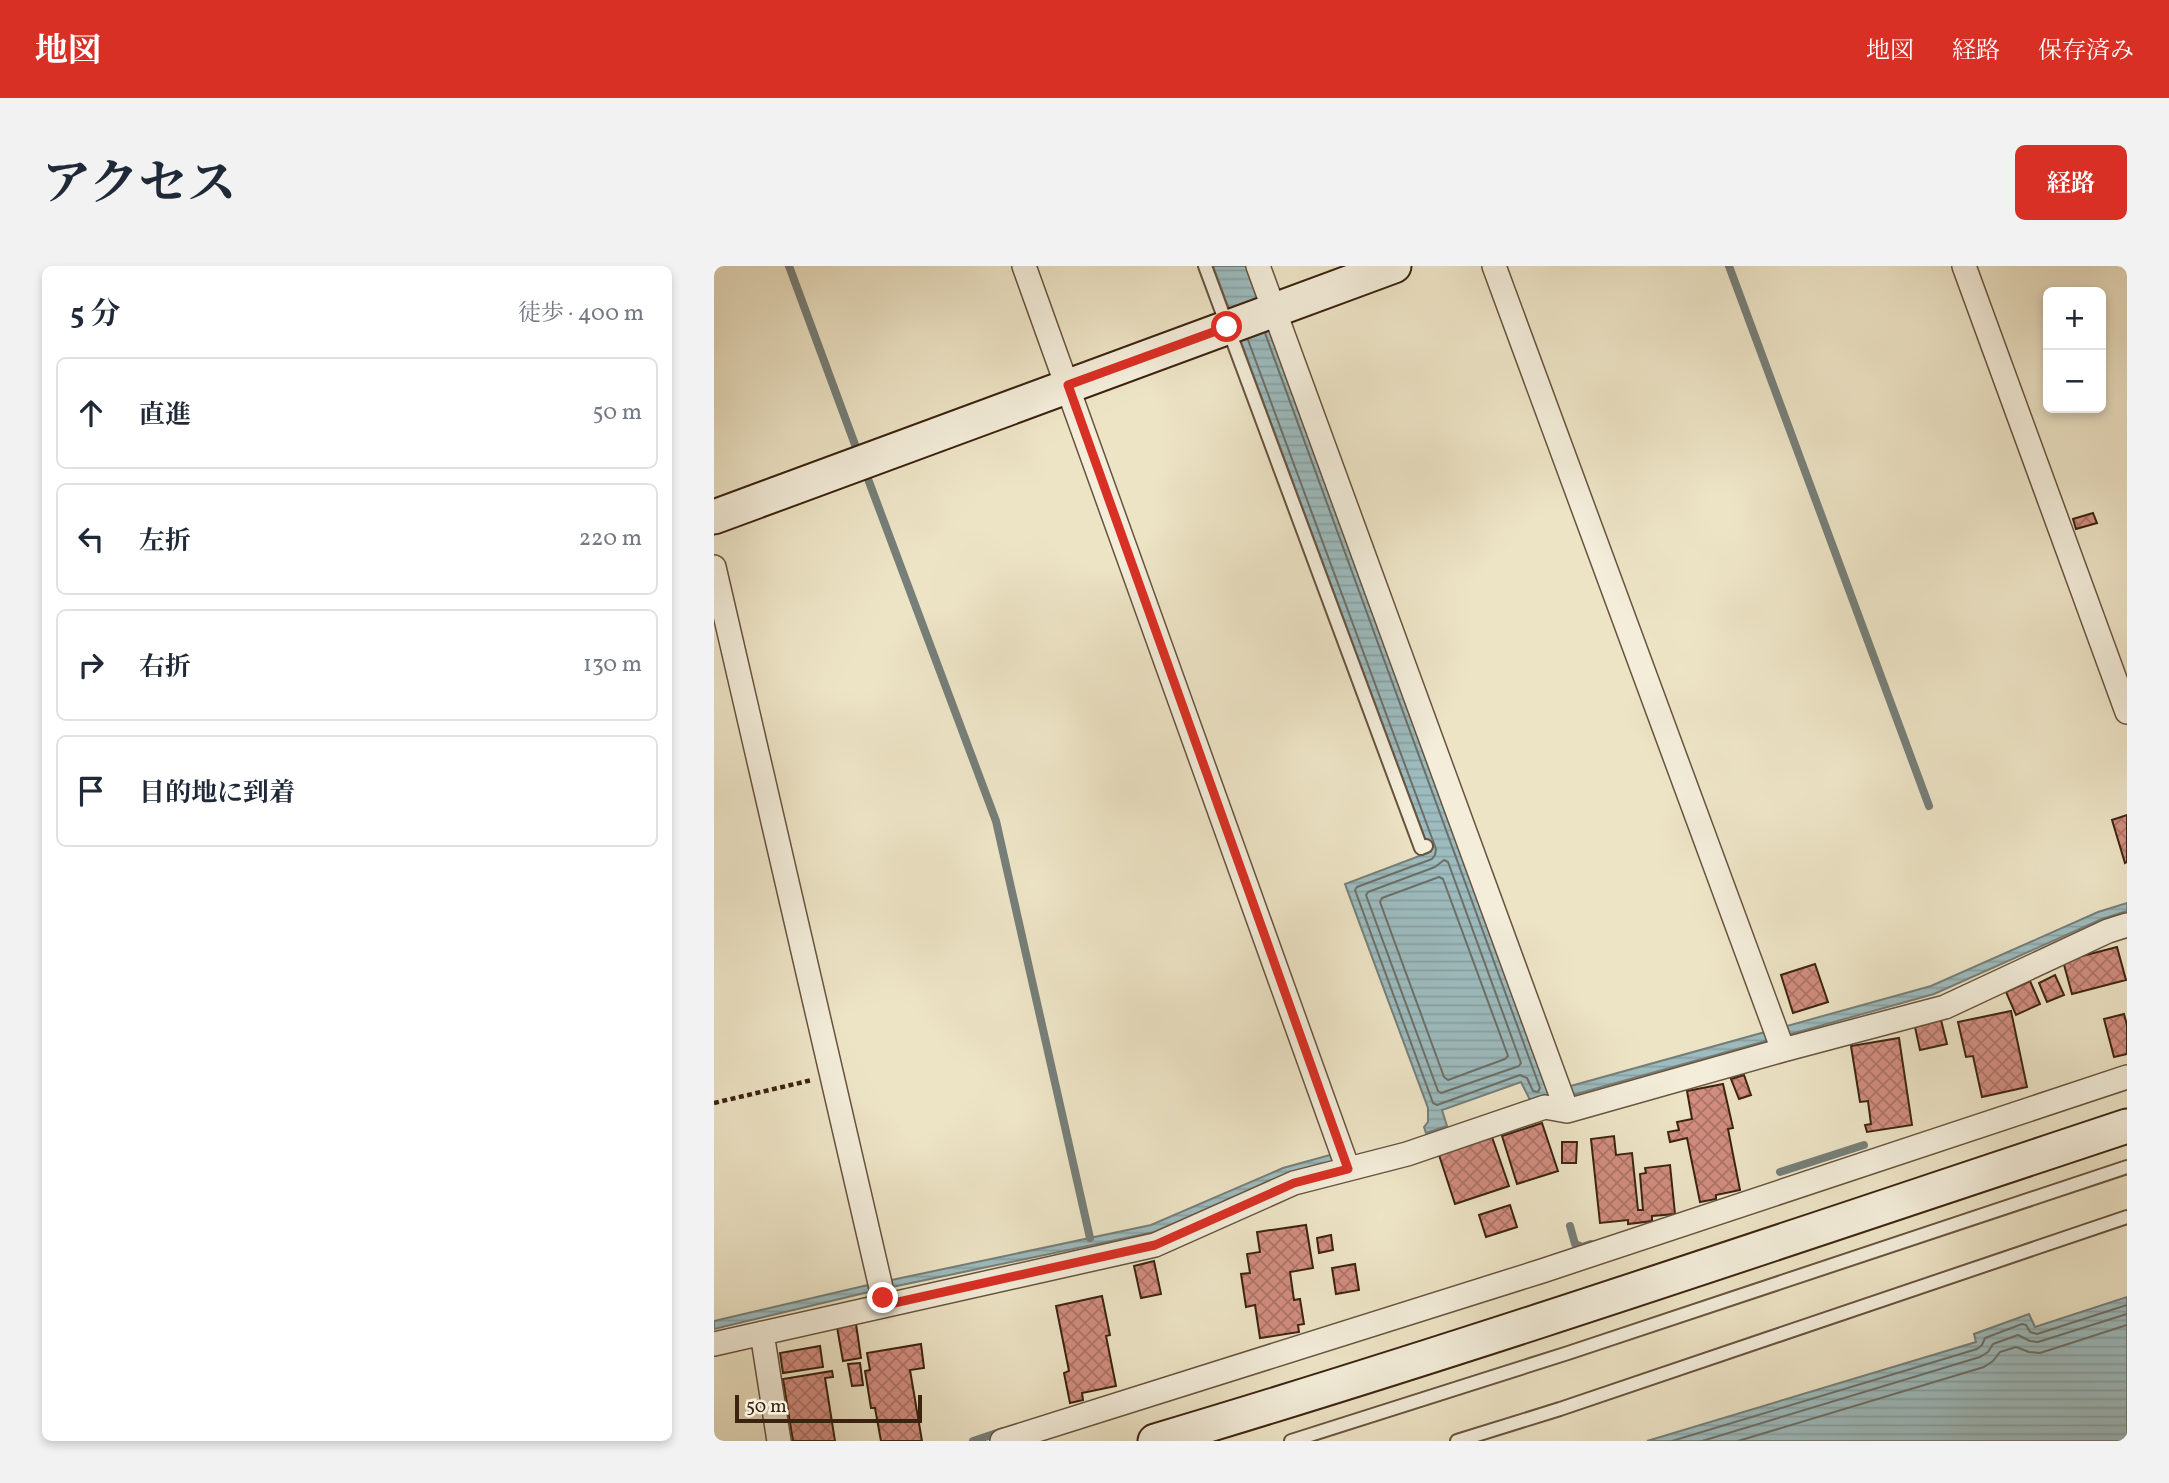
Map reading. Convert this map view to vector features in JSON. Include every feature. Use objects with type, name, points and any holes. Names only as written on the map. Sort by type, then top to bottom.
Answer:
[{"type":"street","points":[[1024,266],[1348,1169]]},
{"type":"street","points":[[1258,266],[1563,1100]]},
{"type":"street","points":[[714,517],[1394,266]]},
{"type":"street","points":[[1494,266],[1779,1039]]},
{"type":"street","points":[[1965,266],[2127,712]]},
{"type":"street","points":[[714,568],[882,1294]]},
{"type":"street","points":[[714,1344],[762,1333],[882,1294],[1155,1245],[1294,1183],[1407,1154],[1563,1100],[1779,1039],[1945,1007],[2108,931],[2127,925]]},
{"type":"street","points":[[1002,1441],[1529,1275],[2127,1077]]},
{"type":"street","points":[[1155,1441],[1544,1319],[2127,1126]]},
{"type":"street","points":[[762,1333],[779,1441]]},
{"type":"lane","points":[[1205,266],[1230,326],[1421,848],[1426,846]]},
{"type":"lane","points":[[1291,1441],[1569,1353],[2127,1167]]},
{"type":"lane","points":[[1457,1441],[2127,1217]]},
{"type":"path","points":[[714,1103],[831,1076]]},
{"type":"water","points":[[1213,266],[1248,266],[1567,1087],[1931,986],[2098,912],[2127,903],[2127,911],[2102,919],[1934,994],[1555,1100],[1530,1100],[1521,1082],[1442,1110],[1447,1126],[1426,1133],[1424,1127],[1428,1122],[1428,1108],[1345,884],[1430,852]]},
{"type":"water","points":[[1337,1153],[1337,1161],[1287,1174],[1154,1232],[873,1291],[714,1329],[714,1321],[868,1285],[1151,1225],[1283,1168]]},
{"type":"water","points":[[2127,1297],[2127,1441],[1647,1441],[1976,1342],[1974,1334],[2029,1314],[2035,1327]]},
{"type":"building","points":[[2093,513],[2097,523],[2076,529],[2073,519]]},
{"type":"building","points":[[2127,815],[2127,862],[2125,863],[2112,820]]},
{"type":"building","points":[[2117,947],[2126,980],[2072,994],[2063,961]]},
{"type":"building","points":[[1815,964],[1828,1002],[1793,1013],[1781,975]]},
{"type":"building","points":[[2055,975],[2064,995],[2047,1002],[2039,983]]},
{"type":"building","points":[[2030,981],[2040,1004],[2016,1015],[2006,992]]},
{"type":"building","points":[[2011,1011],[2027,1087],[1982,1097],[1973,1056],[1966,1057],[1958,1022]]},
{"type":"building","points":[[2124,1014],[2127,1025],[2127,1054],[2114,1057],[2104,1019]]},
{"type":"building","points":[[1941,1020],[1947,1044],[1920,1050],[1915,1027]]},
{"type":"building","points":[[1899,1038],[1912,1125],[1867,1132],[1865,1125],[1871,1124],[1868,1101],[1860,1102],[1851,1046]]},
{"type":"building","points":[[1744,1075],[1751,1095],[1739,1099],[1731,1079]]},
{"type":"building","points":[[1723,1084],[1733,1128],[1728,1129],[1740,1190],[1716,1195],[1716,1199],[1700,1202],[1687,1138],[1670,1142],[1668,1132],[1679,1130],[1677,1122],[1692,1119],[1687,1091]]},
{"type":"building","points":[[1542,1123],[1558,1171],[1517,1184],[1502,1136]]},
{"type":"building","points":[[1614,1136],[1616,1155],[1632,1153],[1638,1210],[1643,1210],[1640,1174],[1646,1173],[1645,1168],[1670,1165],[1675,1214],[1652,1216],[1652,1221],[1628,1224],[1628,1220],[1600,1223],[1591,1139]]},
{"type":"building","points":[[1492,1137],[1509,1186],[1455,1204],[1439,1155]]},
{"type":"building","points":[[1562,1142],[1577,1142],[1576,1163],[1562,1163]]},
{"type":"building","points":[[1510,1205],[1517,1227],[1486,1237],[1479,1215]]},
{"type":"building","points":[[1306,1225],[1313,1268],[1290,1272],[1294,1300],[1300,1299],[1304,1324],[1298,1325],[1299,1332],[1260,1338],[1255,1305],[1246,1307],[1241,1274],[1250,1273],[1247,1254],[1260,1252],[1257,1232]]},
{"type":"building","points":[[1331,1235],[1333,1250],[1319,1253],[1317,1238]]},
{"type":"building","points":[[1154,1261],[1161,1294],[1141,1298],[1134,1266]]},
{"type":"building","points":[[1355,1264],[1359,1290],[1336,1294],[1332,1268]]},
{"type":"building","points":[[1102,1296],[1110,1335],[1106,1336],[1116,1386],[1082,1393],[1083,1400],[1070,1403],[1064,1373],[1069,1371],[1056,1306]]},
{"type":"building","points":[[856,1324],[861,1358],[843,1361],[837,1327]]},
{"type":"building","points":[[921,1344],[924,1368],[910,1370],[922,1441],[881,1441],[875,1408],[871,1408],[865,1371],[870,1370],[867,1353]]},
{"type":"building","points":[[820,1346],[823,1367],[783,1373],[780,1353]]},
{"type":"building","points":[[860,1363],[863,1385],[852,1386],[848,1364]]},
{"type":"building","points":[[832,1371],[833,1377],[825,1378],[835,1441],[793,1441],[783,1379]]},
{"type":"waterway","points":[[789,266],[857,450]]},
{"type":"waterway","points":[[1729,266],[1929,806]]},
{"type":"waterway","points":[[868,479],[996,821],[1090,1238]]},
{"type":"waterway","points":[[1780,1172],[1864,1145]]},
{"type":"waterway","points":[[1570,1226],[1575,1244],[1582,1247],[1591,1244]]},
{"type":"waterway","points":[[973,1441],[1003,1431]]},
{"type":"route","points":[[883,1298],[885,1305],[1155,1245],[1294,1183],[1348,1169],[1068,385],[1227,327]]}]
